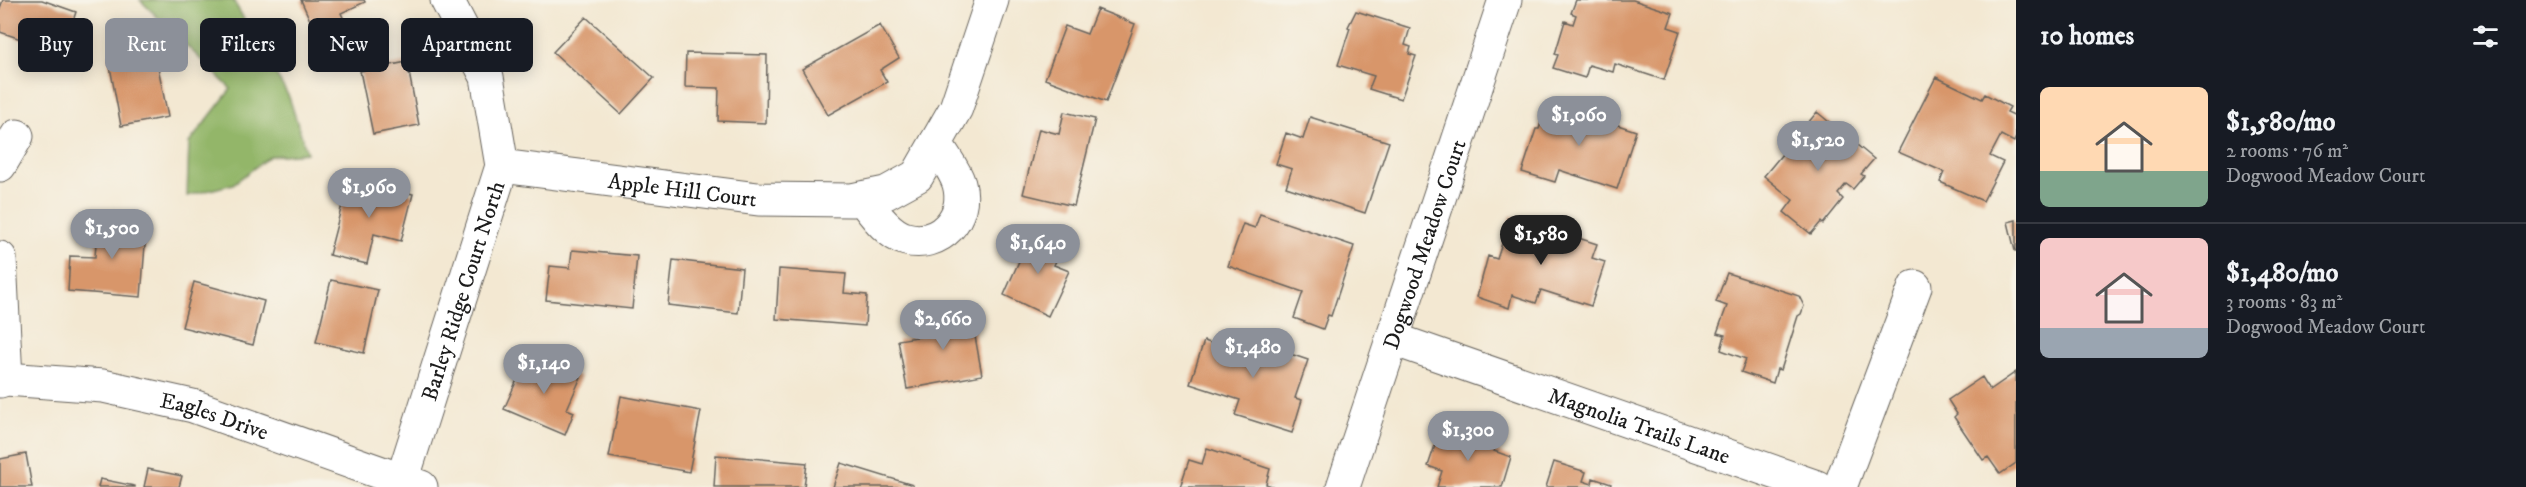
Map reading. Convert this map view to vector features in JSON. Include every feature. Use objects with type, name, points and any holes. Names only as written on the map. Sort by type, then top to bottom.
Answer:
[{"type":"street","name":"Barley Ridge Court North","points":[[408,485],[502,166],[487,77],[447,0]]},
{"type":"street","name":"Apple Hill Court","points":[[502,166],[758,199],[852,200],[886,193],[917,176],[956,108],[992,0]]},
{"type":"street","name":"Dogwood Meadow Court","points":[[1343,487],[1505,0]]},
{"type":"street","points":[[0,165],[17,136]]},
{"type":"street","points":[[862,198],[878,220],[906,239],[933,239],[949,228],[960,209],[959,184],[936,143]]},
{"type":"street","points":[[0,258],[3,380]]},
{"type":"street","points":[[1840,487],[1915,287]]},
{"type":"street","name":"Magnolia Trails Lane","points":[[1393,339],[1817,487]]},
{"type":"street","name":"Eagles Drive","points":[[3,380],[103,386],[193,406],[408,485]]},
{"type":"green space","points":[[140,0],[233,0],[243,18],[200,18],[200,59],[188,47],[188,18],[158,18]]},
{"type":"green space","points":[[214,72],[275,72],[289,97],[307,153],[270,156],[233,184],[187,196],[189,143],[231,89]]},
{"type":"building","points":[[3,0],[42,0],[76,12],[74,18],[18,18],[18,38],[0,32],[0,8]]},
{"type":"building","points":[[301,0],[364,0],[365,2],[341,13],[343,18],[309,18]]},
{"type":"building","points":[[1576,0],[1633,0],[1673,13],[1668,27],[1680,31],[1664,80],[1615,64],[1613,72],[1589,65],[1585,78],[1553,68],[1565,21],[1573,24],[1576,15],[1571,13]]},
{"type":"building","points":[[1097,9],[1135,24],[1106,102],[1045,79],[1065,26],[1087,34]]},
{"type":"building","points":[[1356,11],[1410,28],[1405,45],[1411,47],[1409,54],[1416,56],[1401,99],[1369,89],[1374,76],[1338,65],[1350,28],[1348,27]]},
{"type":"building","points":[[586,17],[654,78],[621,114],[553,52]]},
{"type":"building","points":[[880,25],[899,58],[880,70],[887,82],[828,115],[802,69]]},
{"type":"building","points":[[686,53],[767,55],[766,123],[718,121],[719,88],[685,87]]},
{"type":"building","points":[[401,63],[401,72],[409,72],[419,125],[373,134],[360,72],[389,72],[389,65]]},
{"type":"building","points":[[111,72],[159,72],[168,117],[121,126]]},
{"type":"building","points":[[1936,77],[1982,99],[1985,94],[2010,107],[2007,112],[2016,116],[2014,142],[2001,135],[1990,156],[2003,162],[1983,201],[1940,182],[1944,172],[1898,152]]},
{"type":"building","points":[[1548,102],[1636,131],[1617,189],[1559,170],[1555,182],[1522,172],[1536,129],[1539,129]]},
{"type":"building","points":[[1064,112],[1095,119],[1074,206],[1023,194],[1039,129],[1059,134]]},
{"type":"building","points":[[1817,112],[1874,159],[1861,174],[1864,176],[1853,189],[1846,184],[1838,194],[1843,199],[1823,224],[1821,222],[1811,234],[1784,212],[1793,200],[1764,176]]},
{"type":"building","points":[[1310,117],[1389,142],[1365,213],[1286,187],[1292,169],[1276,164],[1286,133],[1303,139]]},
{"type":"building","points":[[349,178],[413,194],[401,241],[374,234],[367,264],[329,255]]},
{"type":"building","points":[[1260,214],[1354,246],[1331,316],[1328,315],[1323,329],[1294,318],[1303,292],[1228,266],[1243,224],[1255,228]]},
{"type":"building","points":[[98,216],[147,219],[141,297],[68,291],[70,256],[95,257]]},
{"type":"building","points":[[1511,216],[1597,244],[1592,258],[1605,262],[1591,306],[1541,290],[1536,303],[1512,295],[1509,308],[1477,297],[1488,256],[1497,259]]},
{"type":"building","points":[[2016,220],[2016,251],[2015,251],[2008,222]]},
{"type":"building","points":[[1032,232],[1063,246],[1054,265],[1069,271],[1048,316],[1004,295]]},
{"type":"building","points":[[572,250],[637,256],[632,309],[546,300],[550,266],[570,268]]},
{"type":"building","points":[[673,260],[742,268],[738,313],[668,305]]},
{"type":"building","points":[[779,269],[846,274],[844,293],[867,295],[865,326],[776,319]]},
{"type":"building","points":[[1727,273],[1799,296],[1804,306],[1798,316],[1781,370],[1777,369],[1773,383],[1741,372],[1746,359],[1721,350],[1725,335],[1717,333],[1727,306],[1716,302]]},
{"type":"building","points":[[331,280],[378,290],[364,353],[316,342]]},
{"type":"building","points":[[194,282],[264,301],[253,345],[182,327]]},
{"type":"building","points":[[969,303],[982,375],[907,389],[898,340],[942,333],[937,309]]},
{"type":"building","points":[[1222,331],[1308,360],[1295,398],[1302,400],[1292,433],[1235,415],[1240,400],[1190,384],[1204,341],[1217,345]]},
{"type":"building","points":[[528,355],[581,377],[567,409],[574,412],[565,435],[504,409]]},
{"type":"building","points":[[2016,372],[2016,463],[2000,474],[1988,457],[1983,460],[1954,417],[1957,414],[1948,400],[1982,377],[1990,390]]},
{"type":"building","points":[[621,396],[701,411],[689,472],[609,457]]},
{"type":"building","points":[[1441,428],[1480,440],[1481,437],[1497,442],[1494,451],[1511,457],[1502,487],[1437,487],[1442,471],[1428,466]]},
{"type":"building","points":[[1207,448],[1270,469],[1266,484],[1274,487],[1180,487],[1189,460],[1202,464]]},
{"type":"building","points":[[26,454],[32,487],[0,487],[0,459]]},
{"type":"building","points":[[716,455],[807,463],[804,487],[714,487]]},
{"type":"building","points":[[1554,462],[1586,472],[1583,481],[1592,484],[1593,478],[1611,484],[1610,487],[1546,487]]},
{"type":"building","points":[[841,463],[913,485],[913,487],[833,487]]},
{"type":"building","points":[[148,469],[182,476],[179,487],[144,487]]},
{"type":"building","points":[[100,479],[135,486],[135,487],[98,487]]}]
